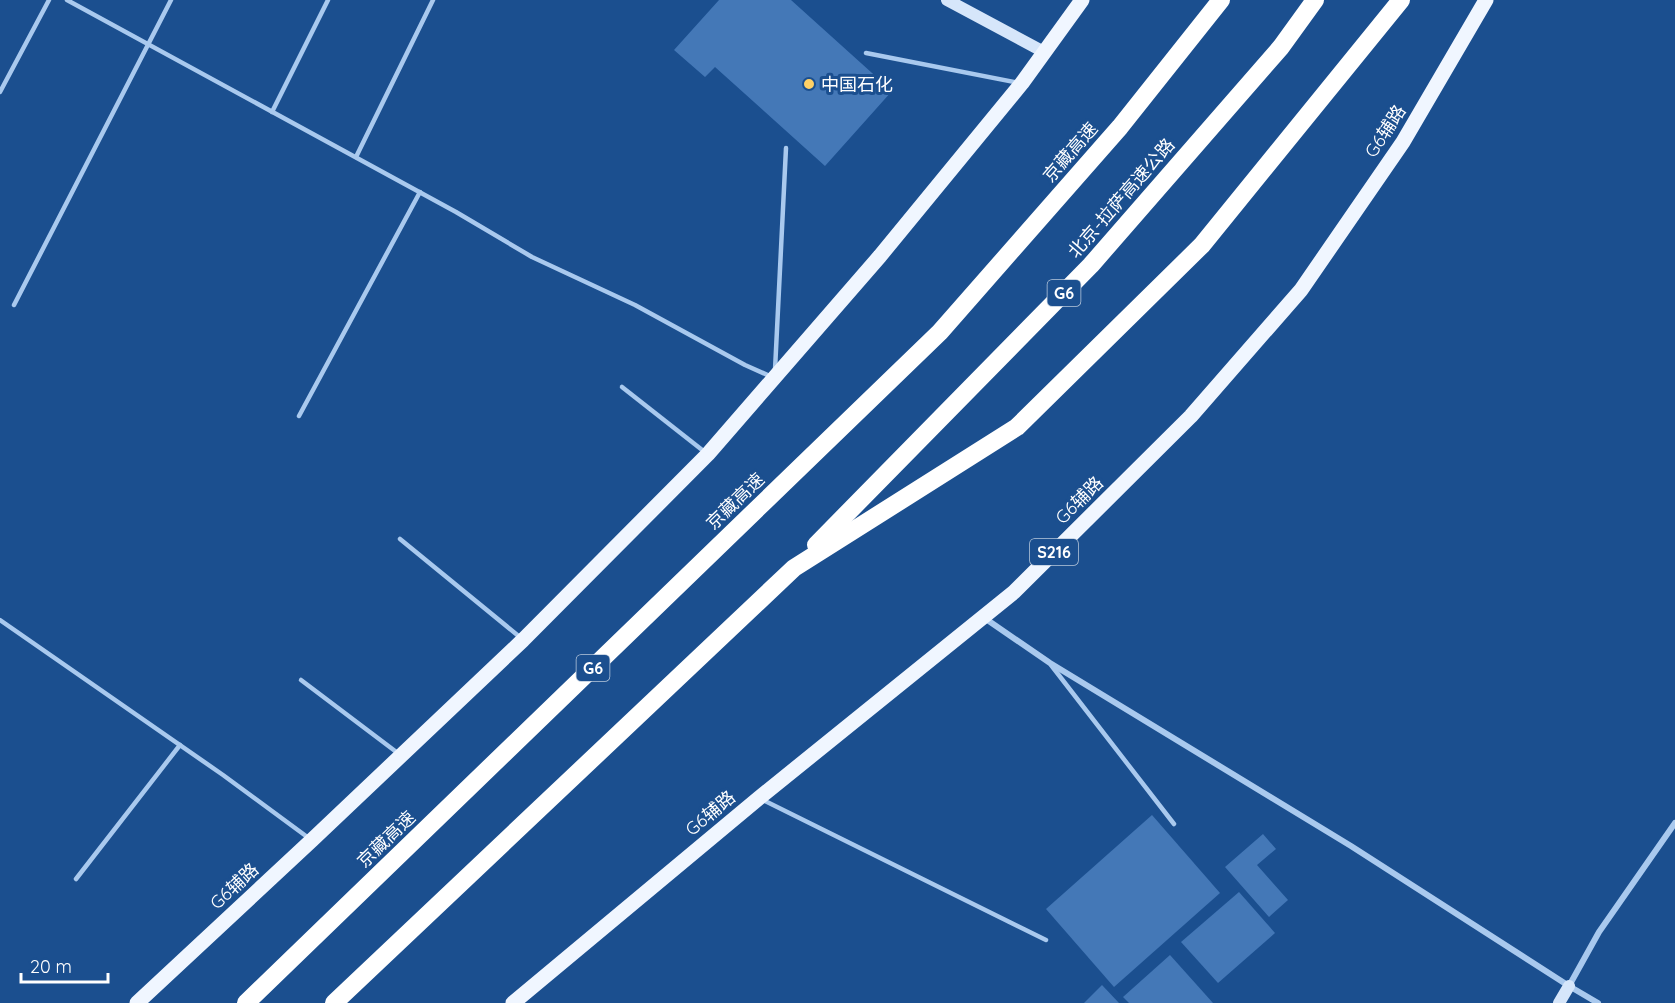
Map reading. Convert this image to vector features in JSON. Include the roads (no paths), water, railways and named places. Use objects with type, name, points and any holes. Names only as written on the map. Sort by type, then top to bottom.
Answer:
[{"type":"highway","name":"京藏高速","points":[[246,1003],[940,332],[1120,127],[1221,0]]},
{"type":"highway","name":"北京-拉萨高速公路","points":[[794,568],[1091,265],[1281,47],[1315,0]]},
{"type":"highway","points":[[334,1003],[794,568],[1017,428],[1202,245],[1401,0]]},
{"type":"main road","name":"G6辅路","points":[[137,1003],[523,640],[708,454],[880,256],[1022,83],[1082,0]]},
{"type":"main road","name":"G6辅路","points":[[513,1003],[759,798],[1014,592],[1191,416],[1301,290],[1403,142],[1486,0]]},
{"type":"street","points":[[947,0],[1044,52]]},
{"type":"street","points":[[983,617],[1050,663],[1351,846],[1598,1003]]},
{"type":"street","points":[[1559,1003],[1599,932],[1675,824]]},
{"type":"lane","points":[[0,92],[49,0]]},
{"type":"lane","points":[[67,0],[420,192],[532,257],[635,305],[745,365],[775,378],[786,148]]},
{"type":"lane","points":[[14,305],[171,0]]},
{"type":"lane","points":[[272,111],[328,0]]},
{"type":"lane","points":[[356,158],[433,0]]},
{"type":"lane","points":[[866,53],[1022,83]]},
{"type":"lane","points":[[299,416],[420,192]]},
{"type":"lane","points":[[622,387],[708,454]]},
{"type":"lane","points":[[400,539],[523,640]]},
{"type":"lane","points":[[0,620],[312,840]]},
{"type":"lane","points":[[1050,663],[1174,824]]},
{"type":"lane","points":[[301,681],[401,756]]},
{"type":"lane","points":[[76,879],[180,745]]},
{"type":"lane","points":[[759,798],[1046,940]]},
{"type":"place","name":"中国石化","points":[[809,84]]}]
